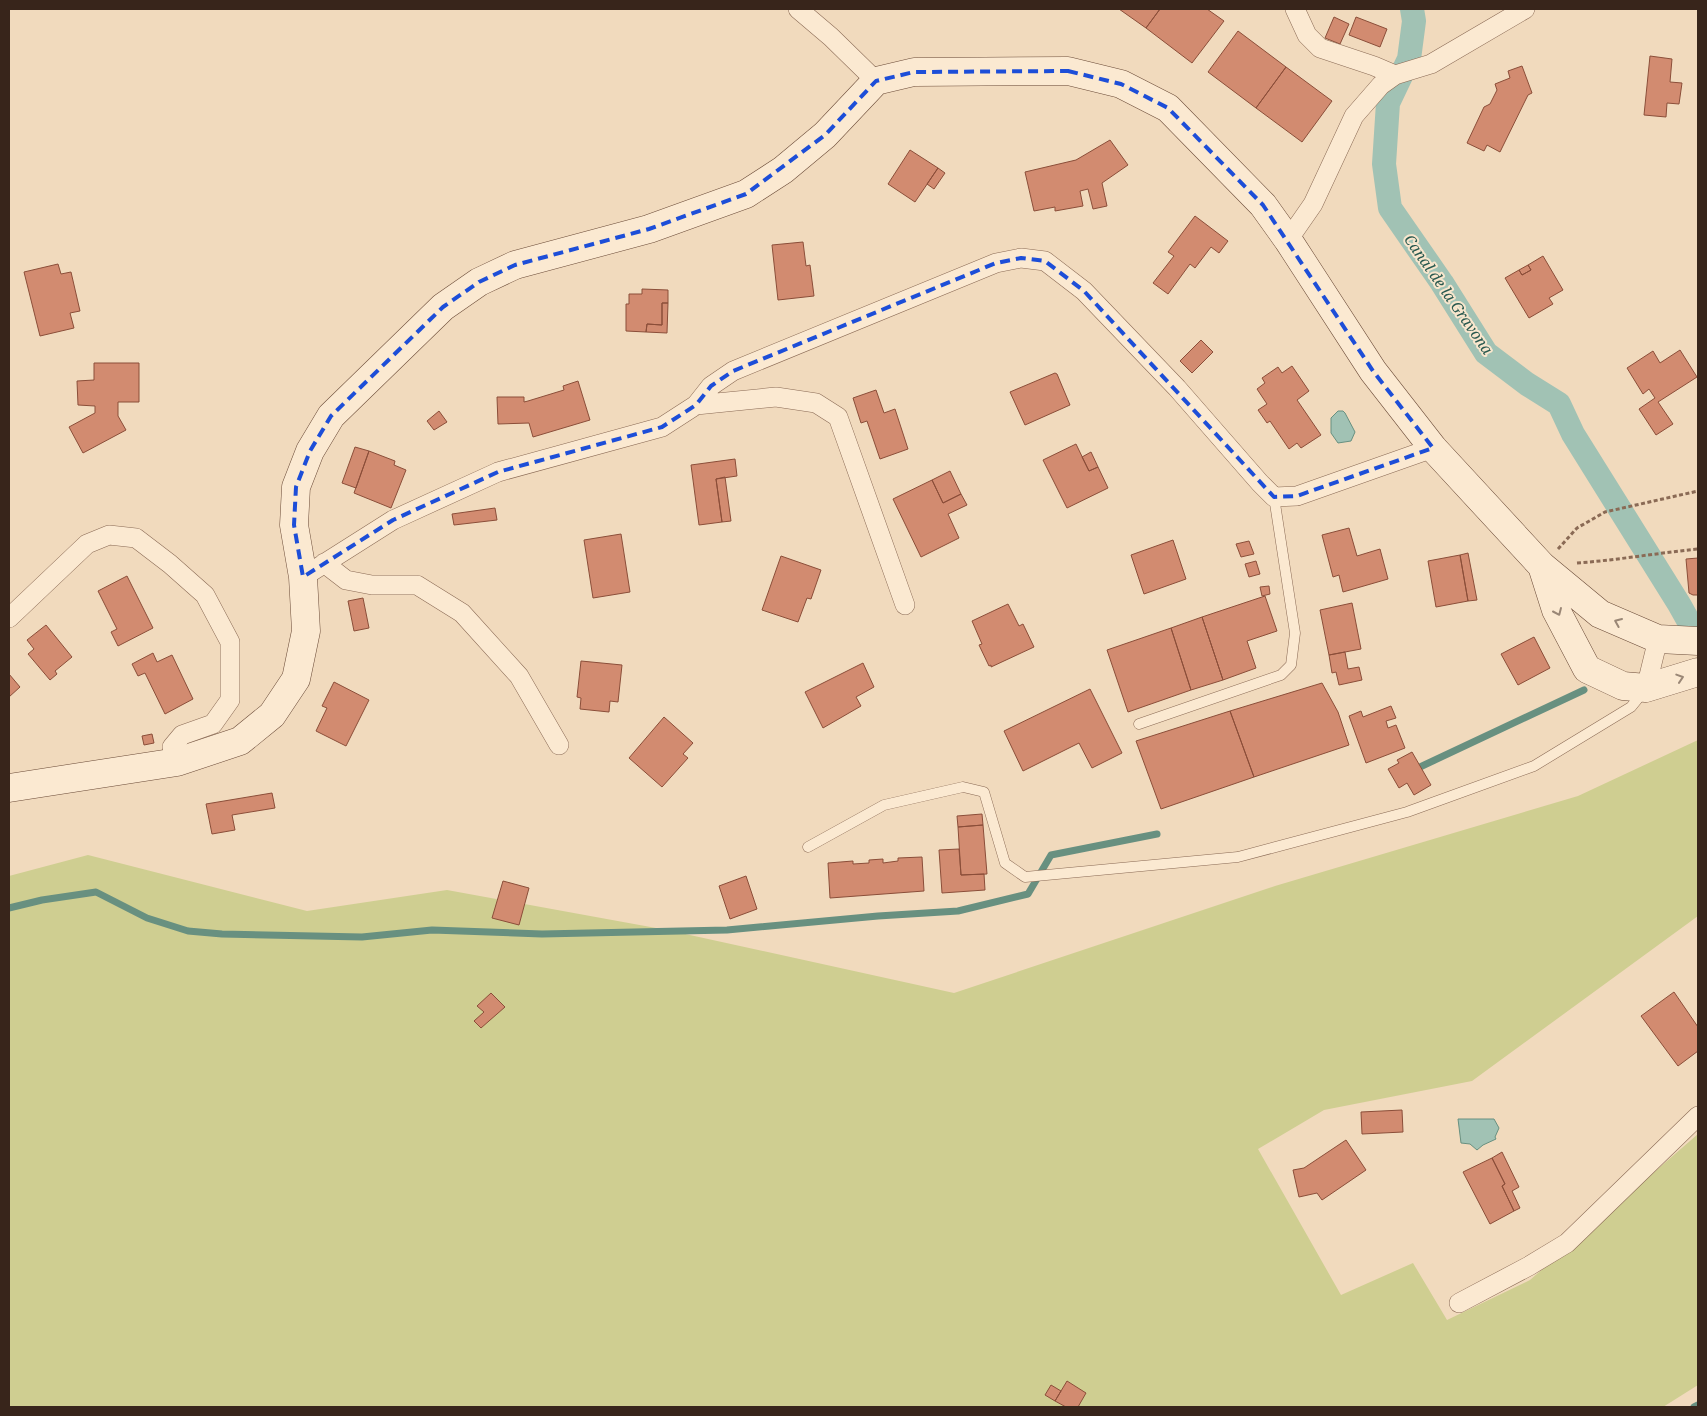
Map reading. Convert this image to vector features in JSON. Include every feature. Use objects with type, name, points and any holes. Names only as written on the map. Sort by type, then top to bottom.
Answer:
[{"type":"street","points":[[798,9],[876,81]]},
{"type":"street","points":[[1294,9],[1307,35],[1320,48],[1395,75]]},
{"type":"street","points":[[1288,240],[1313,204],[1354,116],[1381,85],[1395,75],[1431,64],[1526,9]]},
{"type":"street","points":[[9,788],[177,762],[240,741],[272,715],[296,679],[306,631],[314,570],[294,525],[296,486],[310,451],[331,416],[443,307],[479,282],[515,265],[649,230],[746,194],[783,170],[825,135],[876,81],[914,72],[1068,71],[1121,84],[1168,108],[1264,204],[1373,371],[1433,448],[1542,566],[1600,614],[1658,639],[1698,641]]},
{"type":"street","points":[[314,570],[393,520],[498,472],[662,427],[696,405],[711,386],[733,371],[996,263],[1020,258],[1046,261],[1084,291],[1177,388],[1274,497],[1297,496],[1433,448]]},
{"type":"street","points":[[696,405],[776,397],[816,403],[838,417],[905,605]]},
{"type":"street","points":[[9,618],[87,544],[109,535],[136,538],[170,564],[205,595],[230,642],[230,700],[213,724],[182,736],[172,747],[177,762]]},
{"type":"street","points":[[1542,566],[1556,610],[1587,669],[1622,686],[1646,688],[1698,672]]},
{"type":"street","points":[[314,570],[346,580],[372,585],[417,584],[462,613],[519,676],[559,745]]},
{"type":"street","points":[[1646,688],[1658,639]]},
{"type":"street","points":[[1459,1303],[1529,1266],[1567,1243],[1698,1116]]},
{"type":"lane","points":[[1139,724],[1281,675],[1290,665],[1295,633],[1274,497]]},
{"type":"lane","points":[[808,847],[884,806],[964,787],[984,792],[1006,863],[1025,876],[1238,856],[1407,812],[1534,766],[1631,707],[1646,688]]},
{"type":"path","points":[[1542,566],[1578,528],[1605,512],[1698,491]]},
{"type":"path","points":[[1542,566],[1622,559],[1698,549]]},
{"type":"highlighted area","points":[[1068,71],[1121,84],[1168,108],[1263,205],[1373,371],[1433,448],[1297,496],[1274,497],[1084,291],[1045,261],[1021,258],[996,263],[733,371],[711,386],[696,405],[662,427],[498,472],[393,520],[303,577],[294,525],[296,487],[310,451],[331,416],[443,307],[479,282],[515,265],[649,229],[746,194],[825,135],[876,81],[914,72]]},
{"type":"shaded area","points":[[1338,411],[1345,413],[1355,432],[1351,441],[1338,443],[1331,433],[1331,418]]},
{"type":"shaded area","points":[[1698,740],[1698,916],[1472,1081],[1324,1110],[1258,1149],[1341,1295],[1413,1263],[1447,1320],[1530,1280],[1698,1134],[1698,1385],[1663,1407],[9,1407],[9,876],[88,855],[307,911],[447,890],[667,930],[954,993],[1275,886],[1578,796]]},
{"type":"shaded area","points":[[1458,1119],[1494,1119],[1499,1128],[1496,1139],[1477,1150],[1470,1144],[1461,1143]]},
{"type":"building","points":[[1119,9],[1160,9],[1146,28]]},
{"type":"building","points":[[1160,9],[1207,9],[1224,21],[1192,63],[1146,28]]},
{"type":"building","points":[[1334,17],[1349,24],[1340,44],[1325,38]]},
{"type":"building","points":[[1356,17],[1387,29],[1380,47],[1349,35]]},
{"type":"building","points":[[1238,31],[1286,67],[1256,108],[1208,72]]},
{"type":"building","points":[[1650,56],[1672,59],[1670,82],[1682,83],[1679,104],[1667,103],[1666,117],[1644,115]]},
{"type":"building","points":[[1522,66],[1532,93],[1528,95],[1500,152],[1487,145],[1484,151],[1467,143],[1484,107],[1490,104],[1497,90],[1495,84],[1510,78],[1508,71]]},
{"type":"building","points":[[1286,67],[1332,101],[1302,142],[1256,108]]},
{"type":"building","points":[[1110,140],[1128,165],[1102,183],[1107,206],[1093,209],[1088,189],[1080,191],[1083,206],[1055,211],[1055,207],[1034,211],[1025,172],[1076,160]]},
{"type":"building","points":[[910,150],[938,168],[915,202],[888,184]]},
{"type":"building","points":[[938,168],[945,173],[934,189],[927,184]]},
{"type":"building","points":[[1195,216],[1228,241],[1219,253],[1211,247],[1195,268],[1190,264],[1168,294],[1153,283],[1174,256],[1168,252]]},
{"type":"building","points":[[803,242],[806,266],[810,265],[814,296],[778,300],[772,245]]},
{"type":"building","points":[[1543,256],[1563,290],[1549,298],[1553,304],[1529,318],[1505,278],[1519,270],[1522,275],[1531,270],[1528,265]]},
{"type":"building","points":[[58,264],[61,274],[71,272],[80,311],[70,313],[74,328],[40,336],[24,272]]},
{"type":"building","points":[[1528,265],[1531,270],[1522,275],[1519,270]]},
{"type":"building","points":[[642,289],[668,290],[668,303],[662,303],[662,325],[647,324],[646,332],[626,331],[626,304],[629,304],[629,294],[642,294]]},
{"type":"building","points":[[662,303],[668,303],[667,333],[646,332],[647,324],[662,325]]},
{"type":"building","points":[[1201,340],[1213,352],[1192,373],[1180,361]]},
{"type":"building","points":[[1680,350],[1697,377],[1658,402],[1673,424],[1656,435],[1639,409],[1655,398],[1649,389],[1643,394],[1627,368],[1653,351],[1660,363]]},
{"type":"building","points":[[94,363],[139,363],[139,402],[118,402],[118,416],[126,430],[83,453],[69,427],[95,413],[95,406],[78,405],[77,381],[94,380]]},
{"type":"building","points":[[1292,366],[1309,391],[1297,400],[1321,435],[1301,448],[1297,443],[1289,449],[1270,421],[1267,423],[1258,410],[1267,404],[1257,389],[1265,383],[1262,378],[1278,367],[1282,373]]},
{"type":"building","points":[[1055,373],[1070,405],[1025,425],[1010,392]]},
{"type":"building","points":[[578,381],[590,420],[533,437],[529,423],[498,424],[497,397],[524,397],[524,402],[564,390],[563,386]]},
{"type":"building","points":[[876,390],[884,413],[895,409],[908,449],[880,459],[867,421],[861,423],[853,398]]},
{"type":"building","points":[[439,411],[447,422],[434,430],[427,421]]},
{"type":"building","points":[[1076,444],[1089,471],[1098,467],[1108,488],[1067,508],[1043,460]]},
{"type":"building","points":[[355,447],[369,451],[356,488],[342,483]]},
{"type":"building","points":[[369,451],[395,461],[394,465],[406,470],[391,508],[354,493]]},
{"type":"building","points":[[1091,452],[1098,467],[1089,471],[1082,457]]},
{"type":"building","points":[[735,459],[737,476],[716,479],[722,522],[699,525],[691,465]]},
{"type":"building","points":[[950,471],[961,494],[943,503],[932,480]]},
{"type":"building","points":[[725,477],[731,521],[722,522],[716,479]]},
{"type":"building","points":[[932,480],[943,503],[961,494],[967,505],[948,514],[959,538],[921,557],[893,499]]},
{"type":"building","points":[[495,508],[497,520],[454,525],[452,514]]},
{"type":"building","points":[[1349,528],[1357,556],[1380,549],[1388,579],[1343,592],[1339,575],[1333,577],[1322,535]]},
{"type":"building","points":[[621,534],[630,592],[593,598],[584,540]]},
{"type":"building","points":[[1173,540],[1186,579],[1144,594],[1131,555]]},
{"type":"building","points":[[1249,541],[1254,554],[1241,557],[1236,544]]},
{"type":"building","points":[[1468,553],[1477,600],[1468,601],[1460,555]]},
{"type":"building","points":[[1460,555],[1468,601],[1436,607],[1428,561]]},
{"type":"building","points":[[781,556],[821,570],[811,599],[807,598],[798,622],[762,610]]},
{"type":"building","points":[[1698,558],[1698,595],[1693,595],[1689,593],[1686,559]]},
{"type":"building","points":[[1256,561],[1260,574],[1249,577],[1245,564]]},
{"type":"building","points":[[127,576],[153,628],[118,646],[111,632],[117,629],[98,591]]},
{"type":"building","points":[[1269,586],[1270,594],[1262,596],[1260,587]]},
{"type":"building","points":[[1265,596],[1277,631],[1247,641],[1256,668],[1223,680],[1202,617]]},
{"type":"building","points":[[363,598],[369,628],[354,631],[348,601]]},
{"type":"building","points":[[1352,603],[1361,649],[1329,655],[1320,610]]},
{"type":"building","points":[[1008,604],[1019,626],[1023,624],[1034,647],[991,667],[979,645],[982,644],[972,621]]},
{"type":"building","points":[[1202,617],[1223,680],[1191,690],[1171,628]]},
{"type":"building","points":[[46,625],[72,657],[55,671],[57,674],[50,680],[28,654],[34,649],[27,640]]},
{"type":"building","points":[[1171,628],[1191,690],[1128,712],[1107,650]]},
{"type":"building","points":[[1534,637],[1550,668],[1518,685],[1501,654]]},
{"type":"building","points":[[1345,652],[1348,669],[1359,667],[1362,680],[1339,685],[1336,672],[1332,673],[1329,655]]},
{"type":"building","points":[[153,653],[157,662],[172,655],[193,699],[165,714],[145,673],[138,676],[132,664]]},
{"type":"building","points":[[581,661],[622,665],[618,702],[610,701],[609,712],[580,709],[581,698],[577,697]]},
{"type":"building","points":[[863,663],[874,687],[856,697],[861,706],[823,728],[805,692]]},
{"type":"building","points":[[9,674],[20,687],[9,697]]},
{"type":"building","points":[[334,682],[369,700],[346,746],[316,731],[327,708],[322,706]]},
{"type":"building","points":[[1322,683],[1338,712],[1349,745],[1254,777],[1230,711]]},
{"type":"building","points":[[1090,689],[1122,753],[1092,768],[1079,743],[1023,771],[1004,731]]},
{"type":"building","points":[[1391,706],[1396,718],[1386,721],[1388,728],[1396,725],[1405,748],[1366,763],[1349,716],[1361,711],[1363,717]]},
{"type":"building","points":[[1230,711],[1254,777],[1161,809],[1136,741]]},
{"type":"building","points":[[664,717],[693,743],[683,754],[688,758],[662,787],[629,758]]},
{"type":"building","points":[[152,734],[154,743],[144,745],[142,736]]},
{"type":"building","points":[[1412,752],[1431,785],[1414,795],[1407,783],[1399,788],[1388,769],[1399,763],[1397,760]]},
{"type":"building","points":[[272,793],[275,808],[232,815],[235,830],[212,834],[206,804]]},
{"type":"building","points":[[982,814],[983,825],[958,827],[957,816]]},
{"type":"building","points":[[983,825],[987,874],[961,875],[958,827]]},
{"type":"building","points":[[959,849],[961,875],[984,874],[985,890],[942,893],[939,850]]},
{"type":"building","points":[[922,857],[924,891],[830,898],[828,863],[853,861],[853,864],[869,863],[869,860],[883,859],[883,863],[898,861],[898,858]]},
{"type":"building","points":[[746,876],[757,909],[730,919],[719,886]]},
{"type":"building","points":[[503,881],[529,888],[519,925],[492,918]]},
{"type":"building","points":[[1674,992],[1698,1027],[1698,1051],[1678,1066],[1641,1016]]},
{"type":"building","points":[[491,993],[505,1007],[481,1028],[474,1021],[484,1012],[477,1006]]},
{"type":"building","points":[[1402,1110],[1403,1132],[1362,1134],[1361,1112]]},
{"type":"building","points":[[1346,1140],[1366,1170],[1322,1200],[1317,1193],[1299,1197],[1293,1170],[1304,1168]]},
{"type":"building","points":[[1502,1152],[1519,1187],[1512,1191],[1520,1208],[1514,1211],[1502,1186],[1505,1184],[1492,1158]]},
{"type":"building","points":[[1492,1158],[1505,1184],[1502,1186],[1514,1211],[1490,1224],[1463,1172]]},
{"type":"building","points":[[1067,1381],[1086,1393],[1078,1407],[1066,1407],[1055,1401]]},
{"type":"building","points":[[1051,1385],[1061,1391],[1055,1401],[1045,1395]]},
{"type":"waterway","name":"Canal de la Gravona","points":[[1412,9],[1414,21],[1409,59],[1388,103],[1384,164],[1390,208],[1442,283],[1486,353],[1527,384],[1559,404],[1573,434],[1679,604],[1698,638]]},
{"type":"waterway","points":[[1420,767],[1584,690]]},
{"type":"waterway","points":[[9,908],[42,900],[96,892],[147,918],[188,931],[222,934],[362,937],[432,930],[542,934],[727,930],[878,916],[958,911],[1028,894],[1051,855],[1157,834]]},
{"type":"waterway","points":[[1694,1407],[1698,1405]]}]
